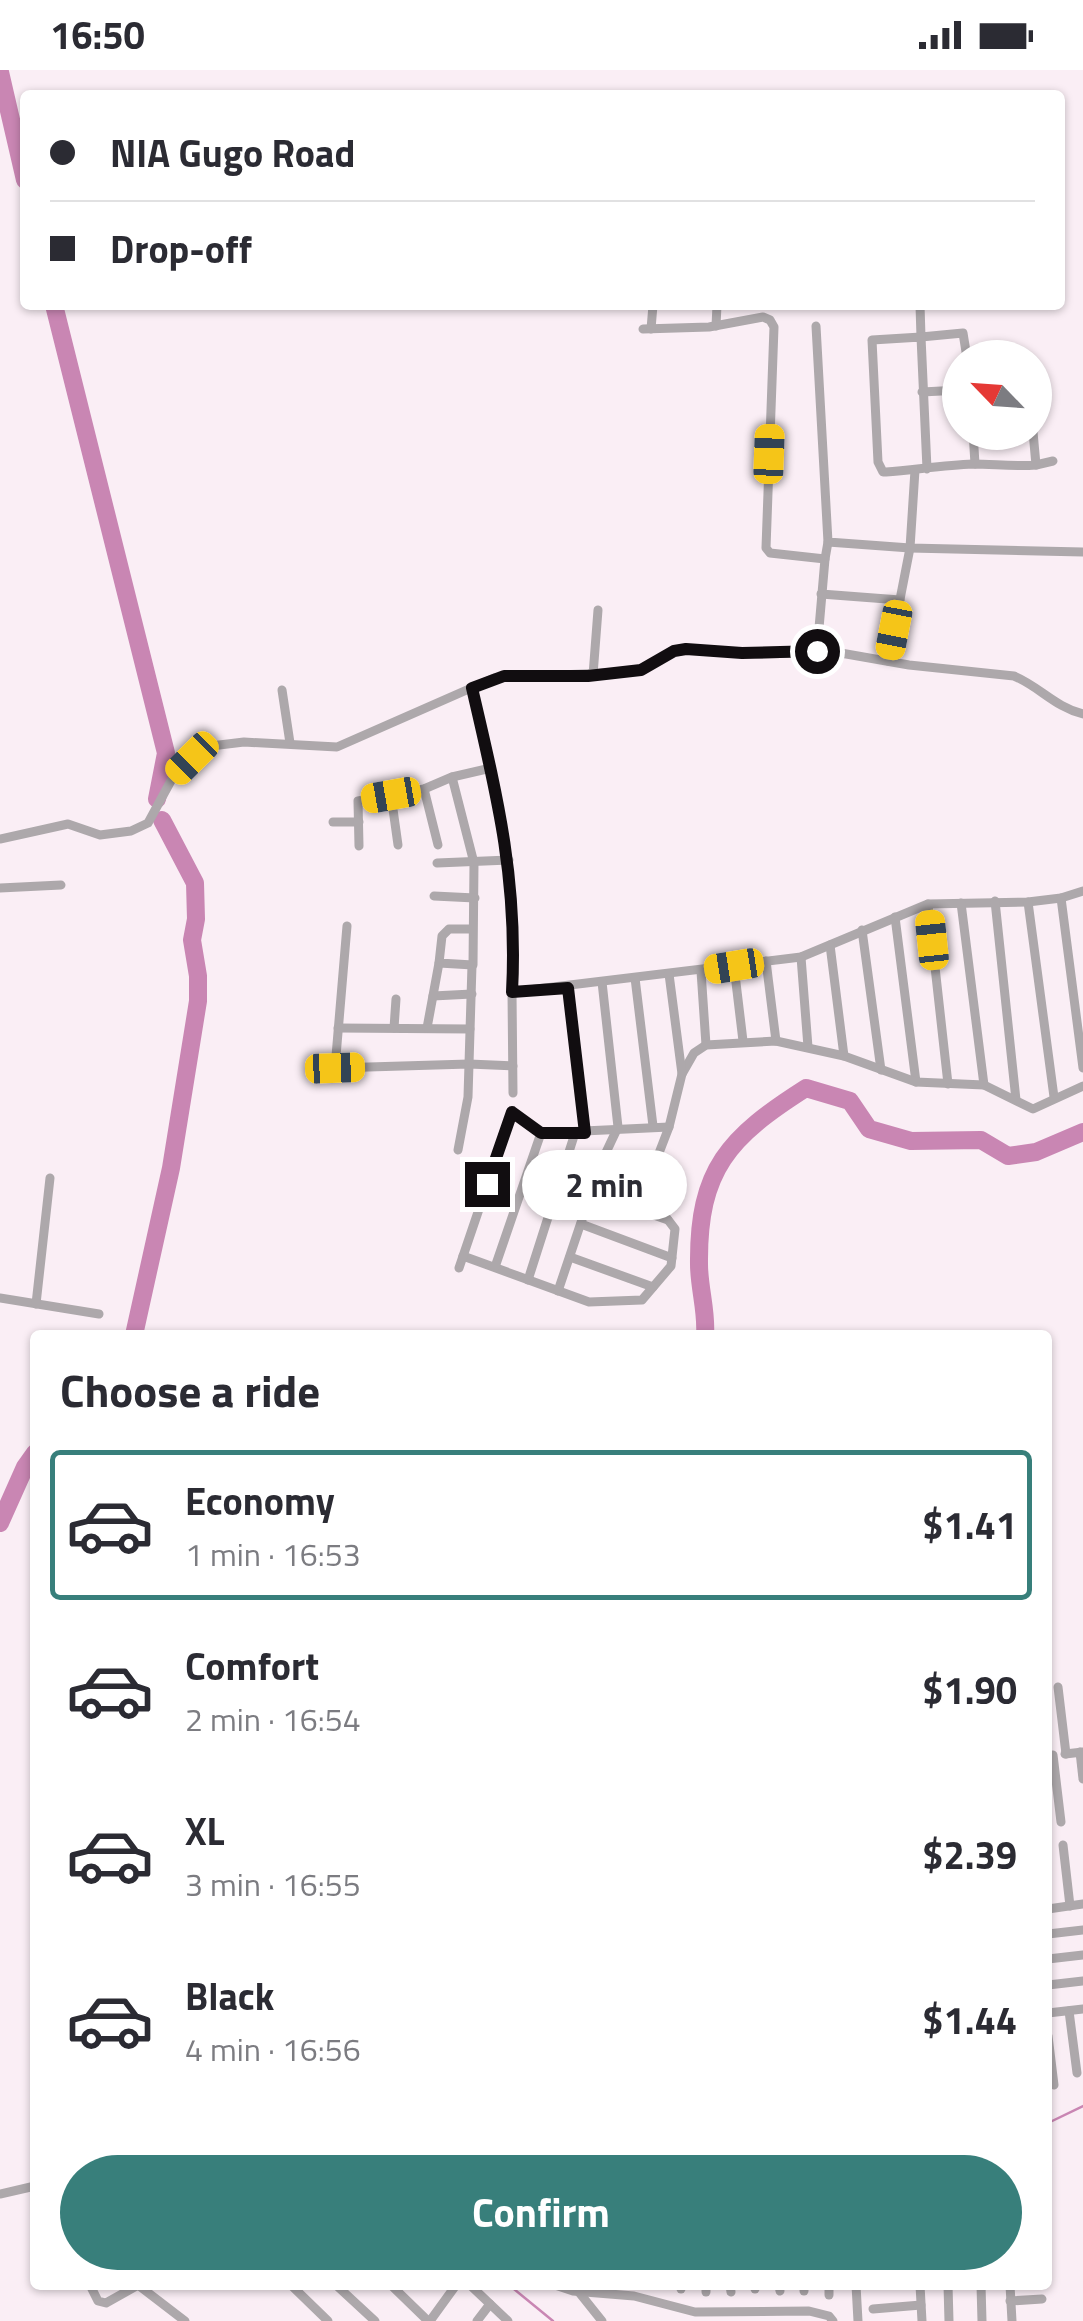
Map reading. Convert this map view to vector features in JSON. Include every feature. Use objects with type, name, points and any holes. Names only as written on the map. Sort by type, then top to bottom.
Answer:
[{"type":"street","points":[[651,310],[647,329],[716,326],[762,317],[770,320],[774,327],[766,548],[770,553],[824,559]]},
{"type":"street","points":[[716,326],[717,310]]},
{"type":"street","points":[[920,310],[927,469]]},
{"type":"street","points":[[816,326],[828,542],[817,651]]},
{"type":"street","points":[[964,340],[963,333],[875,340],[870,346],[882,472],[975,464],[1006,468],[1053,461]]},
{"type":"street","points":[[922,392],[942,391]]},
{"type":"street","points":[[974,450],[975,464]]},
{"type":"street","points":[[1035,450],[1036,465]]},
{"type":"street","points":[[888,661],[910,548],[915,470]]},
{"type":"street","points":[[828,542],[1083,552]]},
{"type":"street","points":[[821,594],[900,600]]},
{"type":"street","points":[[593,675],[598,610]]},
{"type":"street","points":[[0,839],[68,824],[100,835],[148,823],[173,777],[205,749],[238,742],[327,748],[347,745],[504,676],[641,670],[674,651],[686,649],[742,653],[817,651],[1014,676],[1051,701],[1083,714]]},
{"type":"street","points":[[472,688],[509,860],[515,937],[513,1094]]},
{"type":"street","points":[[282,690],[290,743]]},
{"type":"street","points":[[360,846],[358,801],[424,789],[452,777],[491,768]]},
{"type":"street","points":[[452,777],[474,864],[475,898],[468,1097],[458,1150]]},
{"type":"street","points":[[424,789],[438,845]]},
{"type":"street","points":[[391,795],[398,844]]},
{"type":"street","points":[[332,822],[359,822]]},
{"type":"street","points":[[437,863],[509,860]]},
{"type":"street","points":[[0,888],[61,884]]},
{"type":"street","points":[[512,992],[800,957],[928,904],[1028,902],[1083,891]]},
{"type":"street","points":[[434,896],[475,898]]},
{"type":"street","points":[[1060,898],[1083,1068]]},
{"type":"street","points":[[995,901],[1016,1100]]},
{"type":"street","points":[[1028,902],[1054,1097]]},
{"type":"street","points":[[960,903],[984,1085]]},
{"type":"street","points":[[928,904],[948,1084]]},
{"type":"street","points":[[895,917],[916,1082]]},
{"type":"street","points":[[347,926],[335,1068],[513,1066]]},
{"type":"street","points":[[427,1028],[442,936],[448,930],[473,929]]},
{"type":"street","points":[[862,930],[881,1070]]},
{"type":"street","points":[[830,945],[844,1056]]},
{"type":"street","points":[[800,957],[808,1048]]},
{"type":"street","points":[[766,961],[776,1041]]},
{"type":"street","points":[[440,963],[472,965]]},
{"type":"street","points":[[734,966],[743,1041]]},
{"type":"street","points":[[701,971],[706,1045]]},
{"type":"street","points":[[669,974],[682,1074]]},
{"type":"street","points":[[635,978],[653,1126]]},
{"type":"street","points":[[558,1291],[601,1163],[618,1128],[602,982]]},
{"type":"street","points":[[528,1280],[580,1133],[568,988]]},
{"type":"street","points":[[433,996],[472,994]]},
{"type":"street","points":[[394,1028],[396,999]]},
{"type":"street","points":[[338,1028],[470,1028]]},
{"type":"street","points":[[463,1256],[589,1302],[642,1300],[671,1266],[675,1229],[659,1208],[649,1179],[669,1127],[682,1074],[694,1053],[706,1045],[776,1041],[844,1056],[916,1082],[984,1085],[1033,1108],[1083,1086]]},
{"type":"street","points":[[459,1268],[512,1112],[541,1133],[669,1127]]},
{"type":"street","points":[[495,1268],[541,1133]]},
{"type":"street","points":[[601,1163],[649,1179]]},
{"type":"street","points":[[36,1304],[50,1178]]},
{"type":"street","points":[[591,1193],[668,1220]]},
{"type":"street","points":[[581,1224],[672,1258]]},
{"type":"street","points":[[570,1257],[652,1287]]},
{"type":"street","points":[[0,1298],[98,1314]]},
{"type":"street","points":[[1058,1687],[1066,1754]]},
{"type":"street","points":[[1052,1755],[1082,1752],[1083,1778]]},
{"type":"street","points":[[1052,1766],[1062,1822]]},
{"type":"street","points":[[1063,1845],[1070,1906]]},
{"type":"street","points":[[1052,1908],[1083,1904]]},
{"type":"street","points":[[1052,1934],[1083,1930]]},
{"type":"street","points":[[1052,1959],[1083,1955]]},
{"type":"street","points":[[1052,1985],[1083,1981]]},
{"type":"street","points":[[1052,2013],[1083,2009]]},
{"type":"street","points":[[1069,2011],[1077,2073]]},
{"type":"street","points":[[1052,2069],[1054,2085]]},
{"type":"street","points":[[0,2194],[30,2187]]},
{"type":"street","points":[[92,2290],[98,2301],[106,2303],[129,2290]]},
{"type":"street","points":[[145,2290],[185,2321]]},
{"type":"street","points":[[299,2290],[328,2321]]},
{"type":"street","points":[[341,2290],[375,2321]]},
{"type":"street","points":[[395,2290],[429,2321],[450,2290]]},
{"type":"street","points":[[475,2290],[508,2321]]},
{"type":"street","points":[[574,2290],[634,2296],[695,2312],[809,2312],[829,2316],[833,2321]]},
{"type":"street","points":[[856,2290],[858,2321]]},
{"type":"street","points":[[920,2290],[922,2321]]},
{"type":"street","points":[[948,2290],[950,2321]]},
{"type":"street","points":[[981,2290],[982,2321]]},
{"type":"street","points":[[1010,2290],[1012,2321]]},
{"type":"street","points":[[578,2291],[602,2321]]},
{"type":"street","points":[[1010,2301],[1042,2299]]},
{"type":"street","points":[[477,2321],[490,2304]]},
{"type":"street","points":[[872,2309],[921,2305]]},
{"type":"waterway","points":[[0,72],[20,158]]},
{"type":"waterway","points":[[55,310],[166,753],[157,799]]},
{"type":"waterway","points":[[135,1330],[171,1168],[198,1001],[192,940],[195,883],[162,820]]},
{"type":"waterway","points":[[705,1330],[699,1273],[700,1231],[712,1179],[738,1140],[806,1088],[850,1101],[869,1129],[911,1141],[981,1140],[1008,1156],[1036,1152],[1083,1132]]},
{"type":"waterway","points":[[0,1523],[30,1460]]},
{"type":"waterway","points":[[1052,2121],[1083,2106]]},
{"type":"waterway","points":[[515,2290],[553,2321]]},
{"type":"route","points":[[487,1184],[512,1112],[541,1133],[585,1133],[568,988],[512,992],[515,937],[509,860],[472,688],[504,676],[588,676],[641,670],[674,651],[686,649],[762,654],[817,651]]}]
